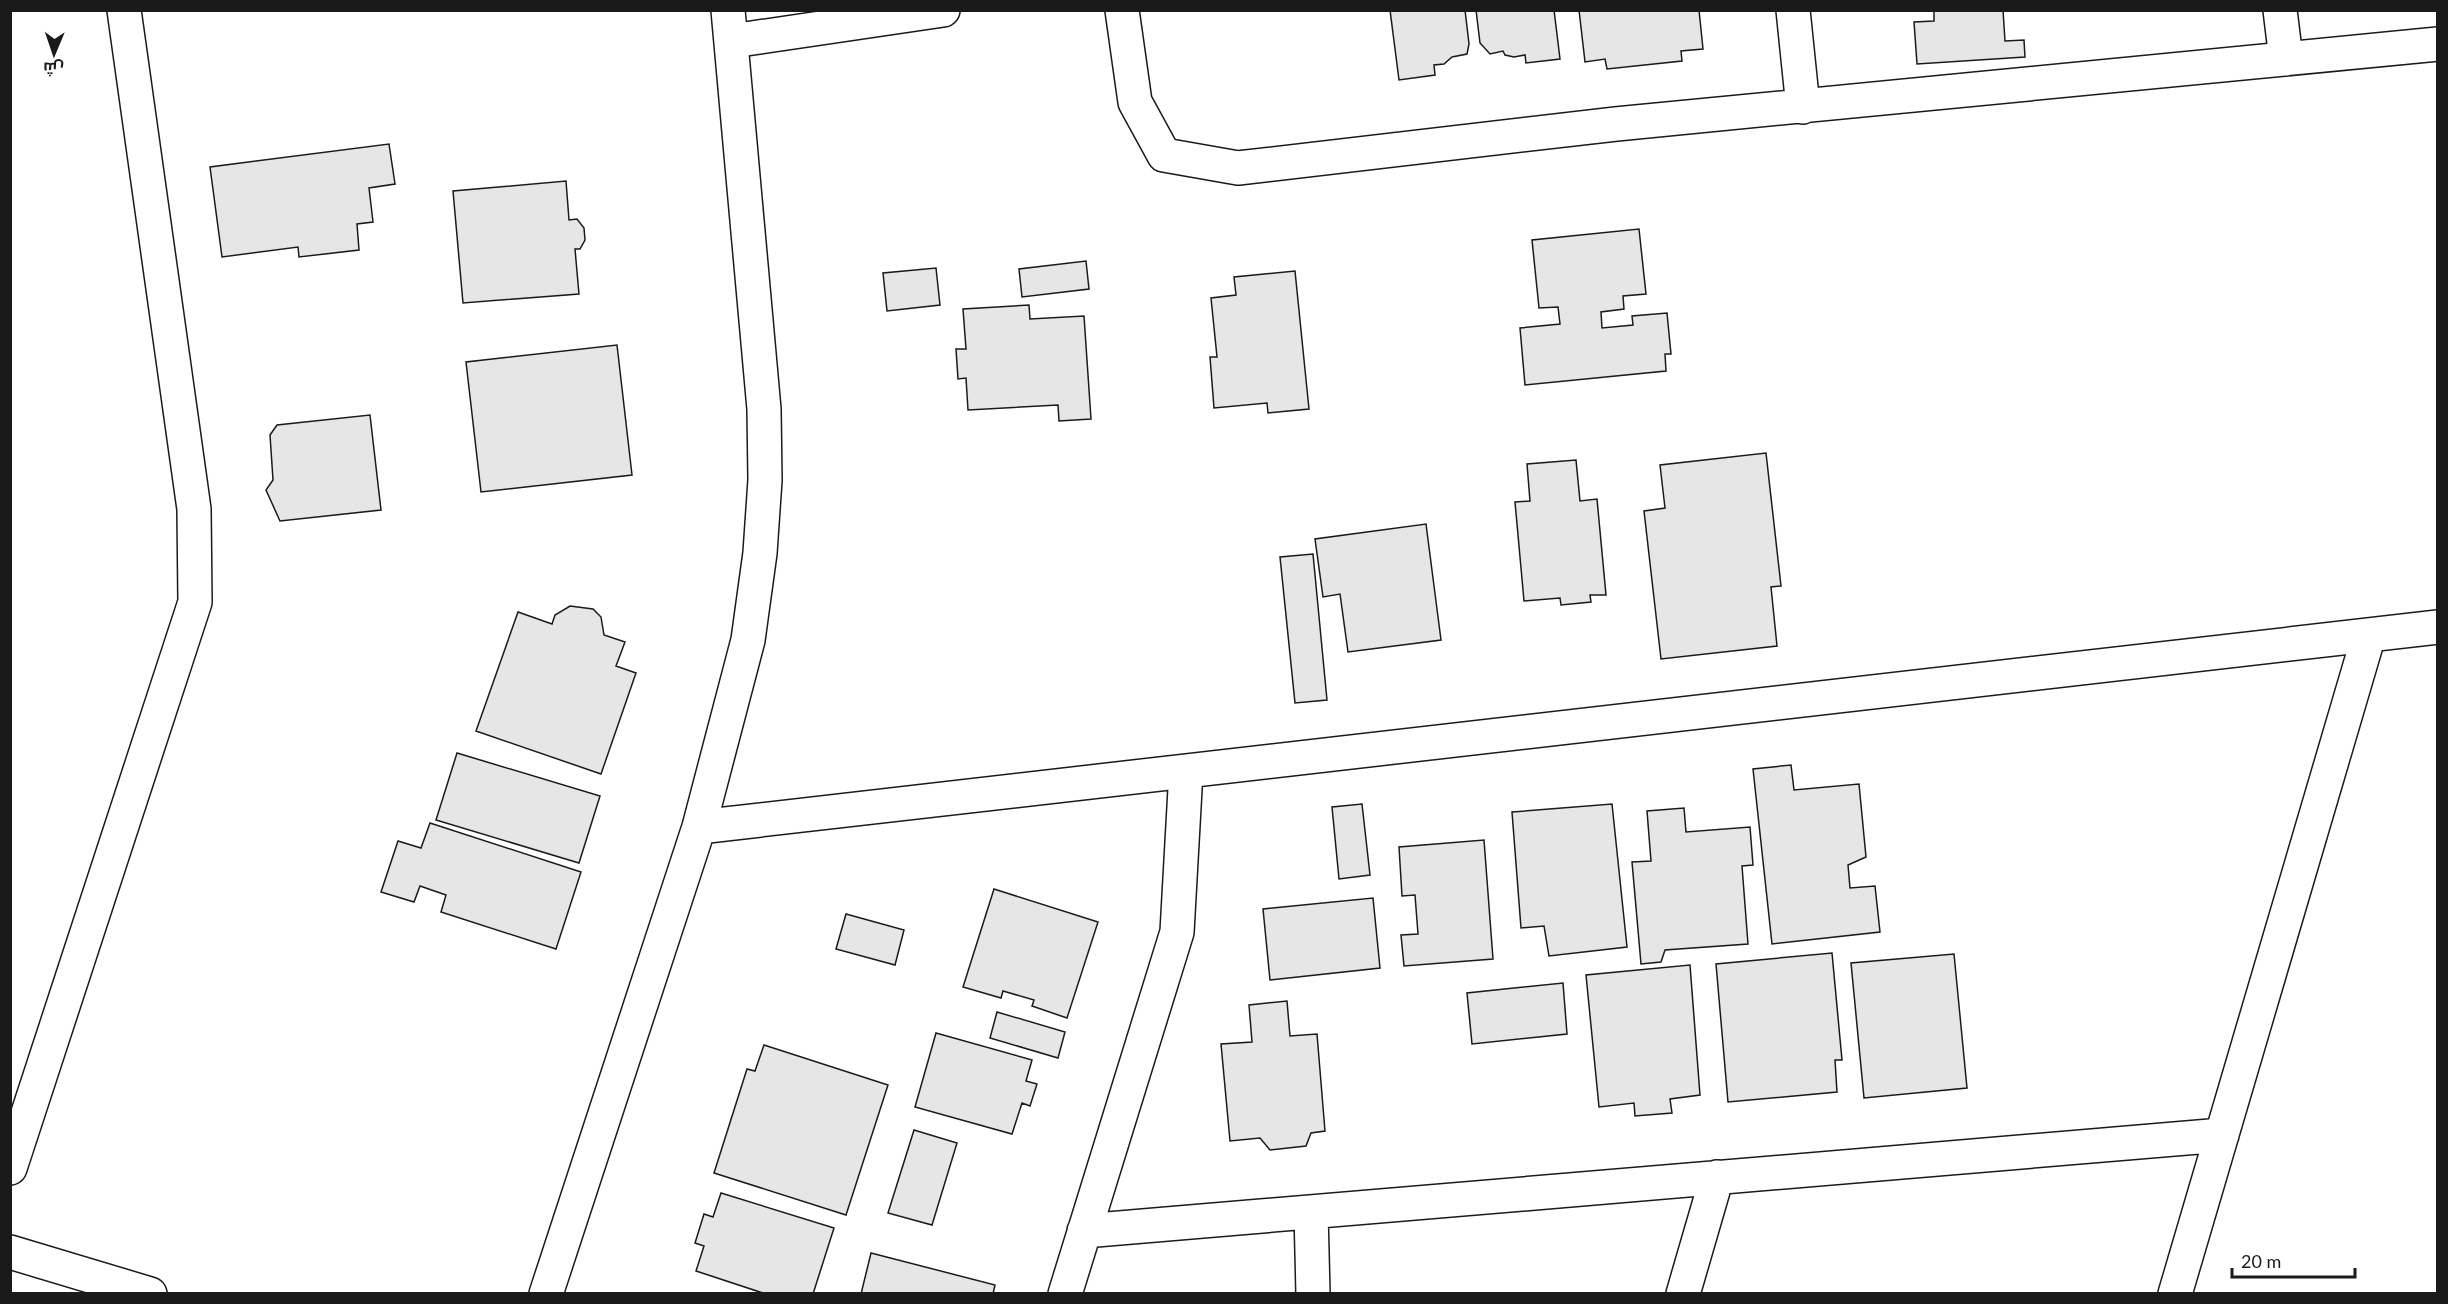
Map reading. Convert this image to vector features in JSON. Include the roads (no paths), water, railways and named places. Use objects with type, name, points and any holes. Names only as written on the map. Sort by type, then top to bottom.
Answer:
[{"type":"street","points":[[10,1168],[195,602],[194,508],[124,10]]},
{"type":"street","points":[[546,1293],[699,827],[748,640],[760,553],[765,480],[764,409],[758,321],[730,26],[943,10]]},
{"type":"street","points":[[1122,10],[1136,102],[1164,155],[1238,168],[1616,124],[2438,44]]},
{"type":"street","points":[[1793,10],[1803,107]]},
{"type":"street","points":[[2280,10],[2286,59]]},
{"type":"street","points":[[699,827],[2438,627]]},
{"type":"street","points":[[2175,1293],[2369,635]]},
{"type":"street","points":[[1065,1293],[1176,932],[1186,771]]},
{"type":"street","points":[[1084,1231],[2222,1135]]},
{"type":"street","points":[[1683,1293],[1717,1177]]},
{"type":"street","points":[[1311,1212],[1313,1293]]},
{"type":"street","points":[[10,1252],[150,1293]]}]
